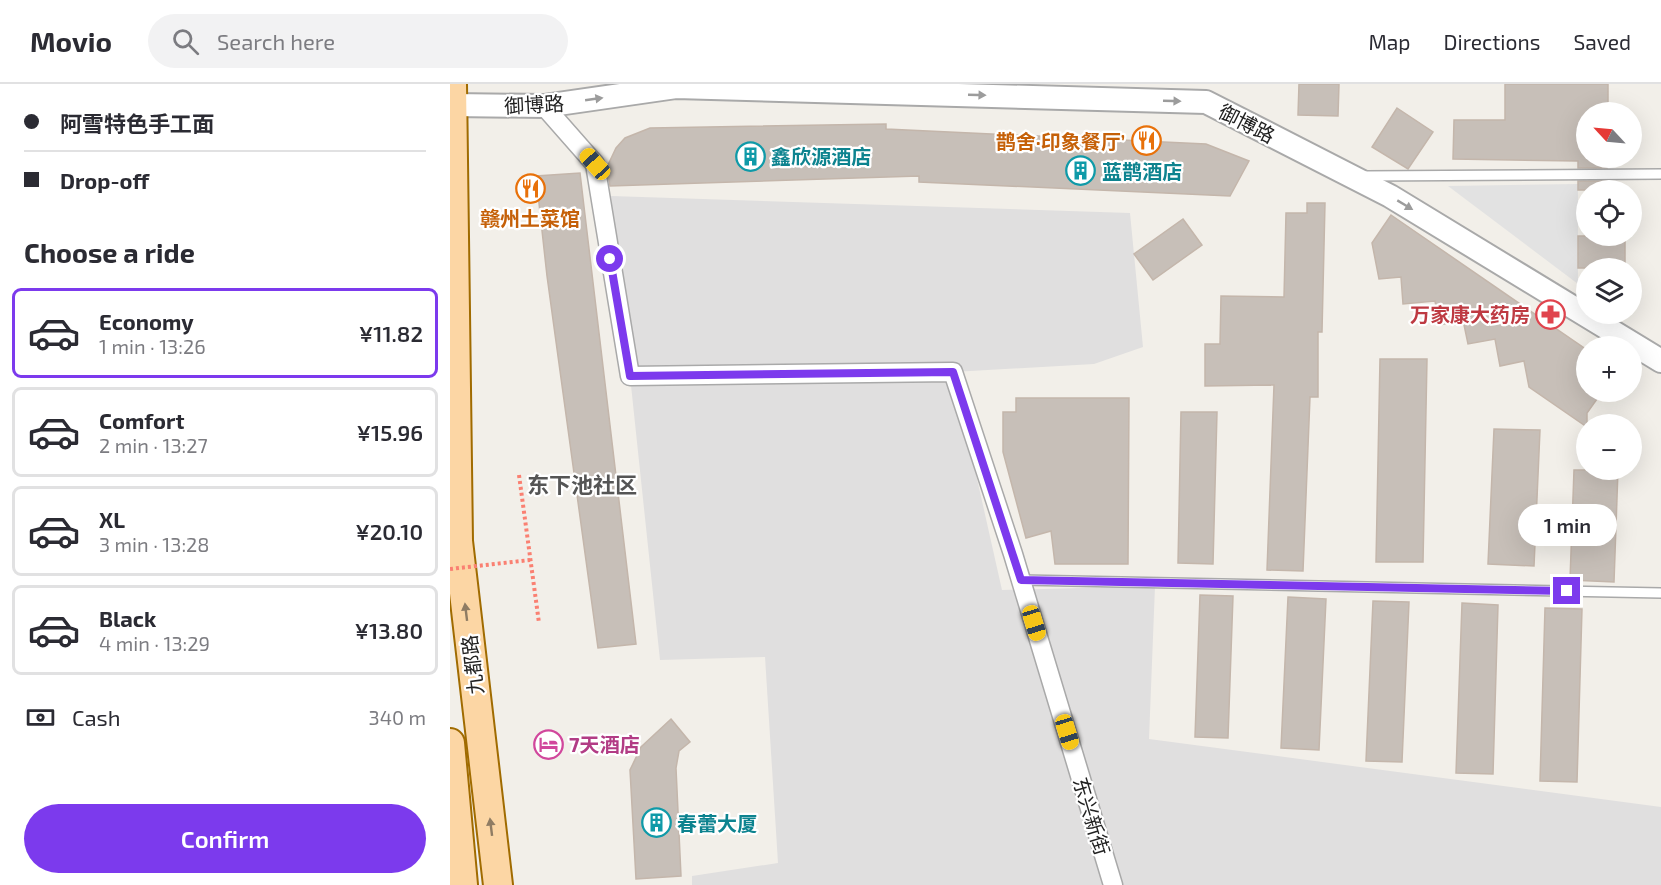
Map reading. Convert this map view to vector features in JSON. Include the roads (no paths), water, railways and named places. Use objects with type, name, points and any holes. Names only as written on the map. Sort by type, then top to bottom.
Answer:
[{"type":"main road","name":"九都路","points":[[452,94],[458,542],[498,885]]},
{"type":"main road","points":[[450,743],[462,885]]},
{"type":"street","name":"御博路","points":[[452,94],[544,106],[676,87],[1206,102],[1390,196],[1661,361]]},
{"type":"street","name":"东兴新街","points":[[544,106],[595,164],[630,376],[953,372],[1021,580],[1113,885]]},
{"type":"lane","points":[[1352,176],[1661,174]]},
{"type":"lane","points":[[1021,580],[1661,593]]},
{"type":"place","name":"鹊舍·印象餐厅’","points":[[1146,141]]},
{"type":"place","name":"鑫欣源酒店","points":[[750,156]]},
{"type":"place","name":"蓝鹊酒店","points":[[1081,171]]},
{"type":"place","name":"赣州土菜馆","points":[[530,188]]},
{"type":"place","name":"万家康大药房","points":[[1551,314]]},
{"type":"place","name":"7天酒店","points":[[548,744]]},
{"type":"place","name":"春蕾大厦","points":[[656,823]]},
{"type":"district","name":"东下池社区","points":[[582,484]]}]
